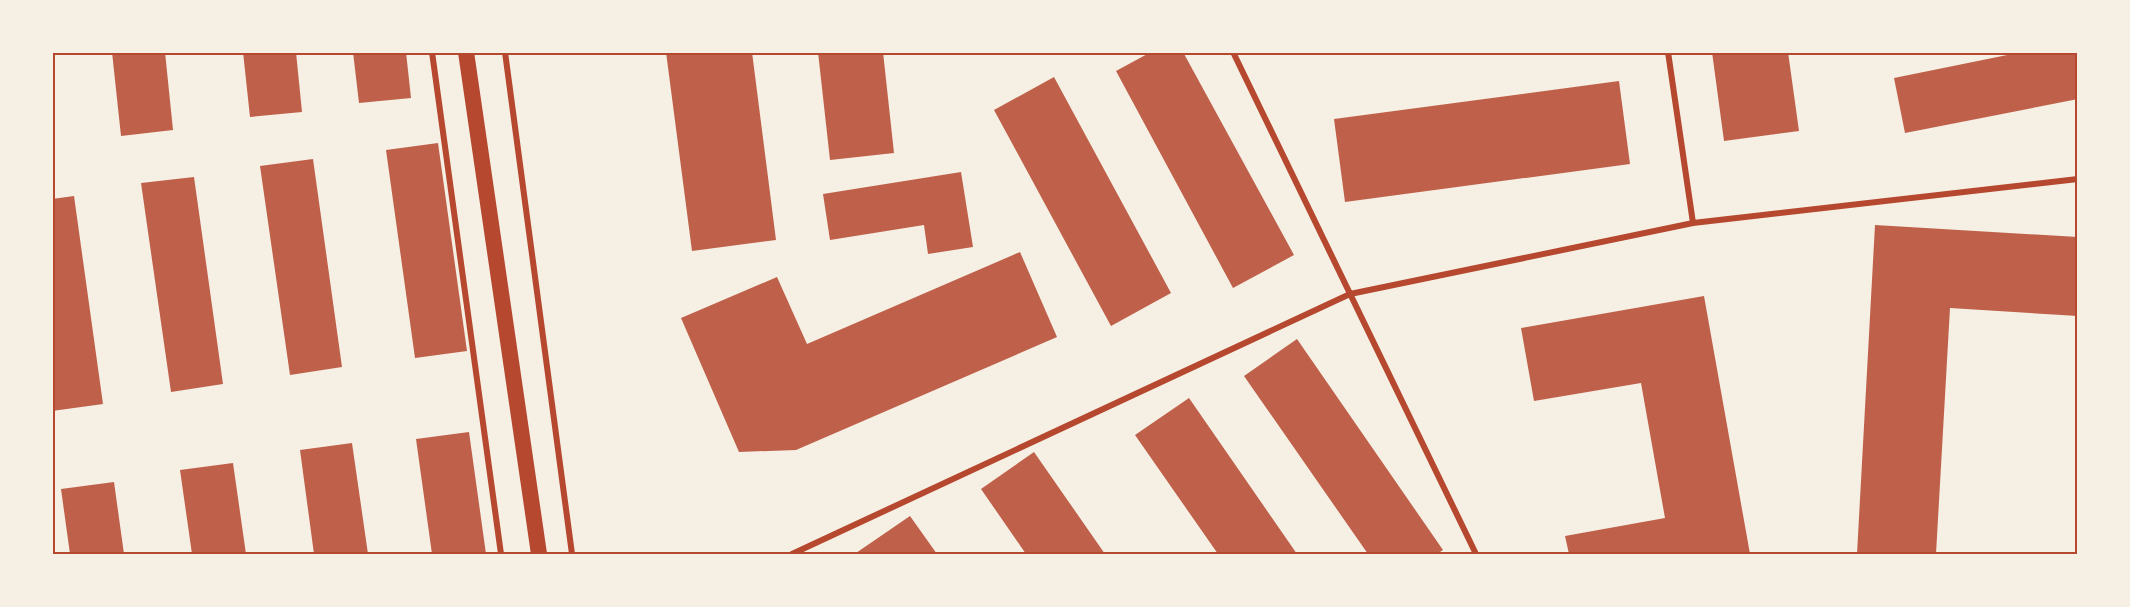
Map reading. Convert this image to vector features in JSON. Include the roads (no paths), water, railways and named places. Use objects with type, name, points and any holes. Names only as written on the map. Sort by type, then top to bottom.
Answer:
[{"type":"highway","points":[[466,52],[539,555]]},
{"type":"street","points":[[432,52],[501,555]]},
{"type":"street","points":[[505,52],[572,555]]},
{"type":"street","points":[[1233,52],[1476,555]]},
{"type":"street","points":[[1668,52],[1693,223]]},
{"type":"street","points":[[792,555],[1350,294],[1693,223],[2078,179]]}]
